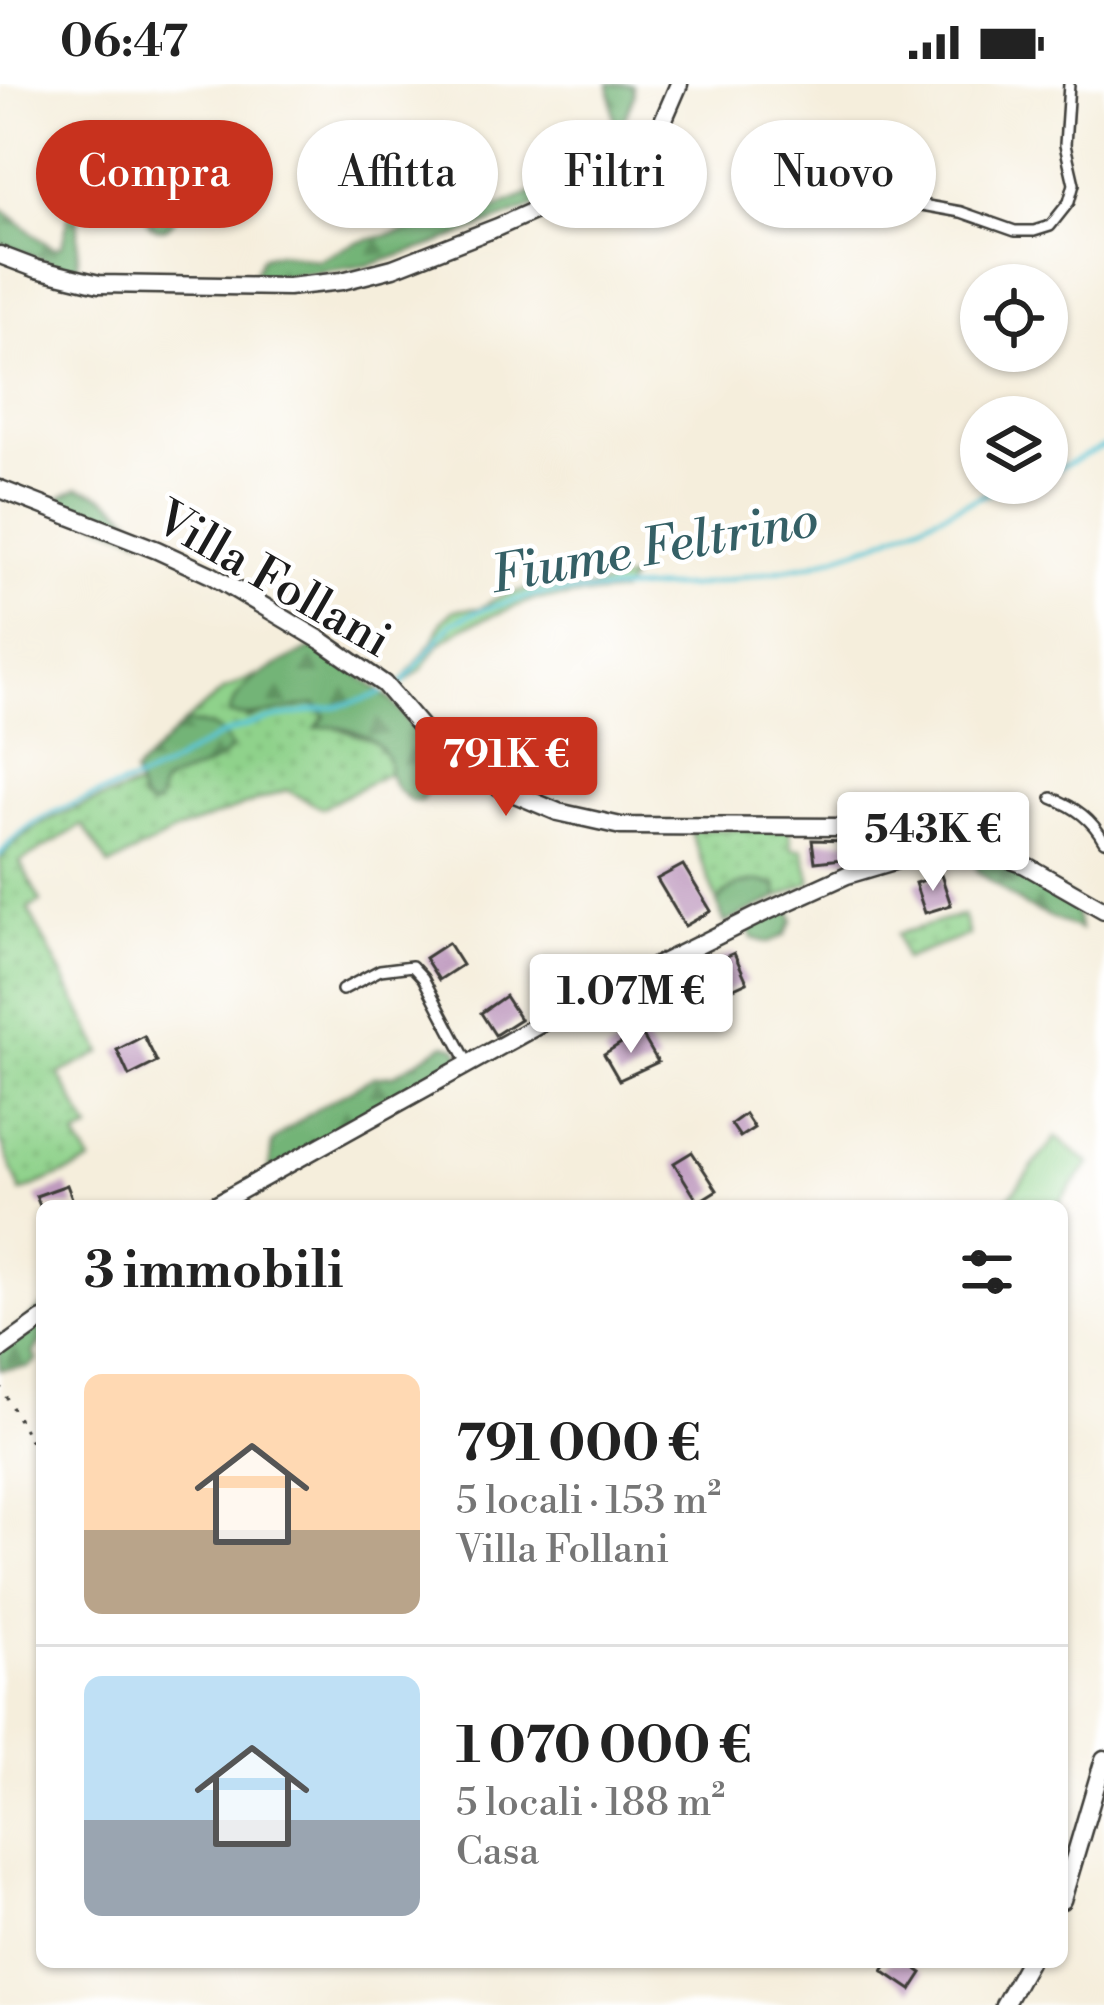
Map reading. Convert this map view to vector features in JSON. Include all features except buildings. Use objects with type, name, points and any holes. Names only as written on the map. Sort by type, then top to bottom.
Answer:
[{"type":"street","points":[[0,255],[99,284],[288,287],[393,268],[611,176],[647,146],[664,122],[680,84]]},
{"type":"street","name":"Villa Follani","points":[[0,489],[157,550],[230,586],[384,684],[432,740],[460,763],[503,790],[558,812],[620,826],[844,827],[923,847],[995,854],[1103,908]]},
{"type":"street","points":[[224,1200],[542,1023],[761,914],[923,847]]},
{"type":"street","points":[[0,1350],[36,1324]]},
{"type":"street","points":[[1068,1880],[1104,1759]]},
{"type":"street","points":[[1004,2005],[1025,1968]]},
{"type":"lane","points":[[936,207],[1015,230],[1050,226],[1070,202],[1074,184],[1065,145],[1069,84]]},
{"type":"lane","points":[[1052,797],[1075,807],[1104,841]]},
{"type":"lane","points":[[342,990],[380,970],[412,966],[469,1065]]},
{"type":"path","points":[[0,1386],[36,1451]]},
{"type":"green space","points":[[609,84],[633,86],[624,120],[614,120]]},
{"type":"green space","points":[[522,197],[522,211],[498,221],[498,207]]},
{"type":"green space","points":[[0,208],[55,248],[61,246],[66,229],[78,228],[78,273],[0,243]]},
{"type":"green space","points":[[422,228],[479,228],[370,265],[251,281],[262,257],[278,253],[318,260],[355,243]]},
{"type":"green space","points":[[78,488],[117,506],[142,538],[48,504]]},
{"type":"green space","points":[[631,578],[621,592],[532,600],[466,626],[439,644],[421,670],[398,687],[454,610],[480,608],[501,596],[536,587],[584,589]]},
{"type":"green space","points":[[320,644],[391,700],[416,732],[427,777],[428,791],[421,801],[411,801],[397,789],[388,773],[388,761],[374,742],[351,731],[316,728],[325,716],[317,705],[250,716],[229,714],[254,679]]},
{"type":"green space","points":[[254,676],[246,690],[247,719],[317,705],[325,716],[318,725],[378,742],[390,763],[388,773],[322,808],[286,790],[176,831],[109,866],[83,825],[20,862],[41,902],[28,909],[102,1052],[59,1074],[90,1130],[76,1137],[91,1163],[21,1192],[0,1139],[0,859],[29,832],[63,813],[138,787],[142,801],[177,775],[191,772],[202,724],[183,724],[224,690]]},
{"type":"green space","points":[[183,724],[212,727],[231,748],[208,766],[162,785],[158,804],[150,807],[142,800],[134,774]]},
{"type":"green space","points":[[789,828],[792,849],[803,849],[811,882],[725,923],[690,830]]},
{"type":"green space","points":[[848,832],[894,852],[871,861],[854,859]]},
{"type":"green space","points":[[974,857],[1022,869],[1072,898],[1080,930],[1023,905],[977,871]]},
{"type":"green space","points":[[761,881],[777,886],[778,898],[725,923],[717,903],[722,897],[736,886]]},
{"type":"green space","points":[[789,905],[793,920],[785,935],[769,943],[752,938],[748,927]]},
{"type":"green space","points":[[963,915],[969,935],[904,959],[897,934]]},
{"type":"green space","points":[[445,1044],[457,1047],[464,1062],[269,1171],[272,1143],[281,1134],[374,1077],[394,1075]]},
{"type":"green space","points":[[1056,1137],[1090,1164],[1061,1200],[1007,1200]]},
{"type":"green space","points":[[36,1312],[36,1361],[29,1367],[0,1369],[0,1342]]},
{"type":"waterway","name":"Fiume Feltrino","points":[[1068,464],[1104,446]]},
{"type":"waterway","name":"Fiume Feltrino","points":[[400,686],[452,623],[481,610],[536,594],[693,586],[809,565],[873,544],[963,504]]},
{"type":"waterway","name":"Fiume Feltrino","points":[[0,855],[15,838],[51,814],[155,773],[227,733],[382,693]]}]
